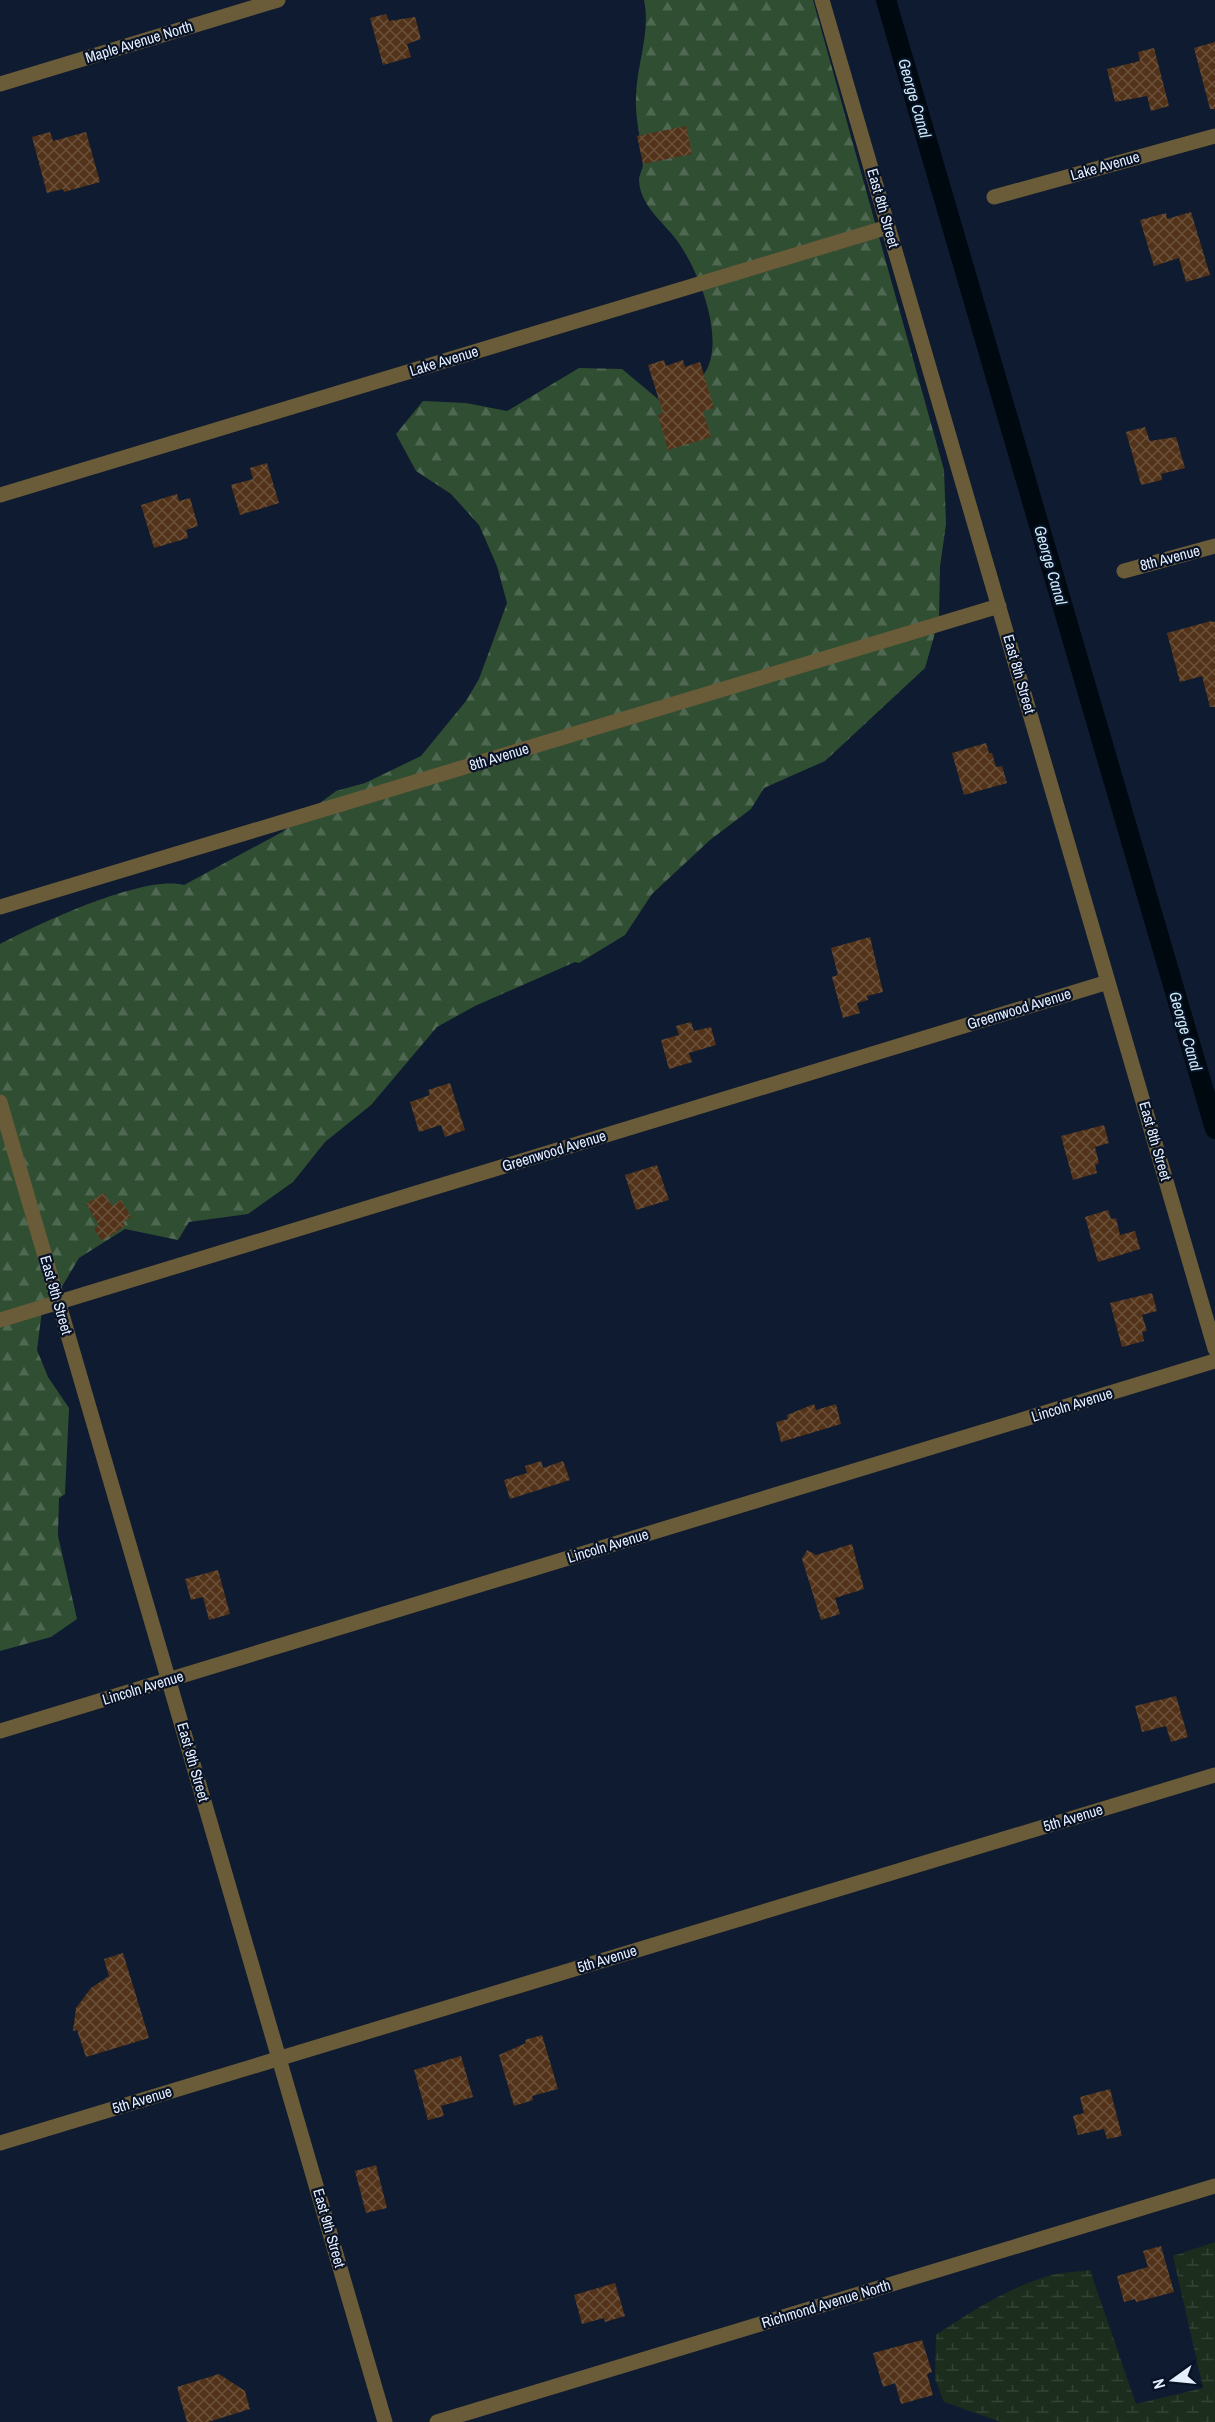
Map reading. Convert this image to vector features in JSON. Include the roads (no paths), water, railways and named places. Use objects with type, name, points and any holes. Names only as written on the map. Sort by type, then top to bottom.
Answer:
[{"type":"street","name":"Maple Avenue North","points":[[0,84],[278,0]]},
{"type":"street","name":"East 8th Street","points":[[822,0],[1215,1349]]},
{"type":"street","name":"Lake Avenue","points":[[994,197],[1215,136]]},
{"type":"street","name":"Lake Avenue","points":[[0,495],[888,226]]},
{"type":"street","name":"8th Avenue","points":[[1124,571],[1215,546]]},
{"type":"street","name":"8th Avenue","points":[[0,908],[999,606]]},
{"type":"street","name":"Greenwood Avenue","points":[[0,1320],[1108,982]]},
{"type":"street","name":"East 9th Street","points":[[0,1102],[385,2422]]},
{"type":"street","name":"Lincoln Avenue","points":[[0,1731],[1215,1361]]},
{"type":"street","name":"5th Avenue","points":[[0,2144],[1215,1775]]},
{"type":"street","name":"Richmond Avenue North","points":[[437,2422],[1215,2186]]},
{"type":"waterway","name":"George Canal","points":[[886,0],[1215,1129]]}]
